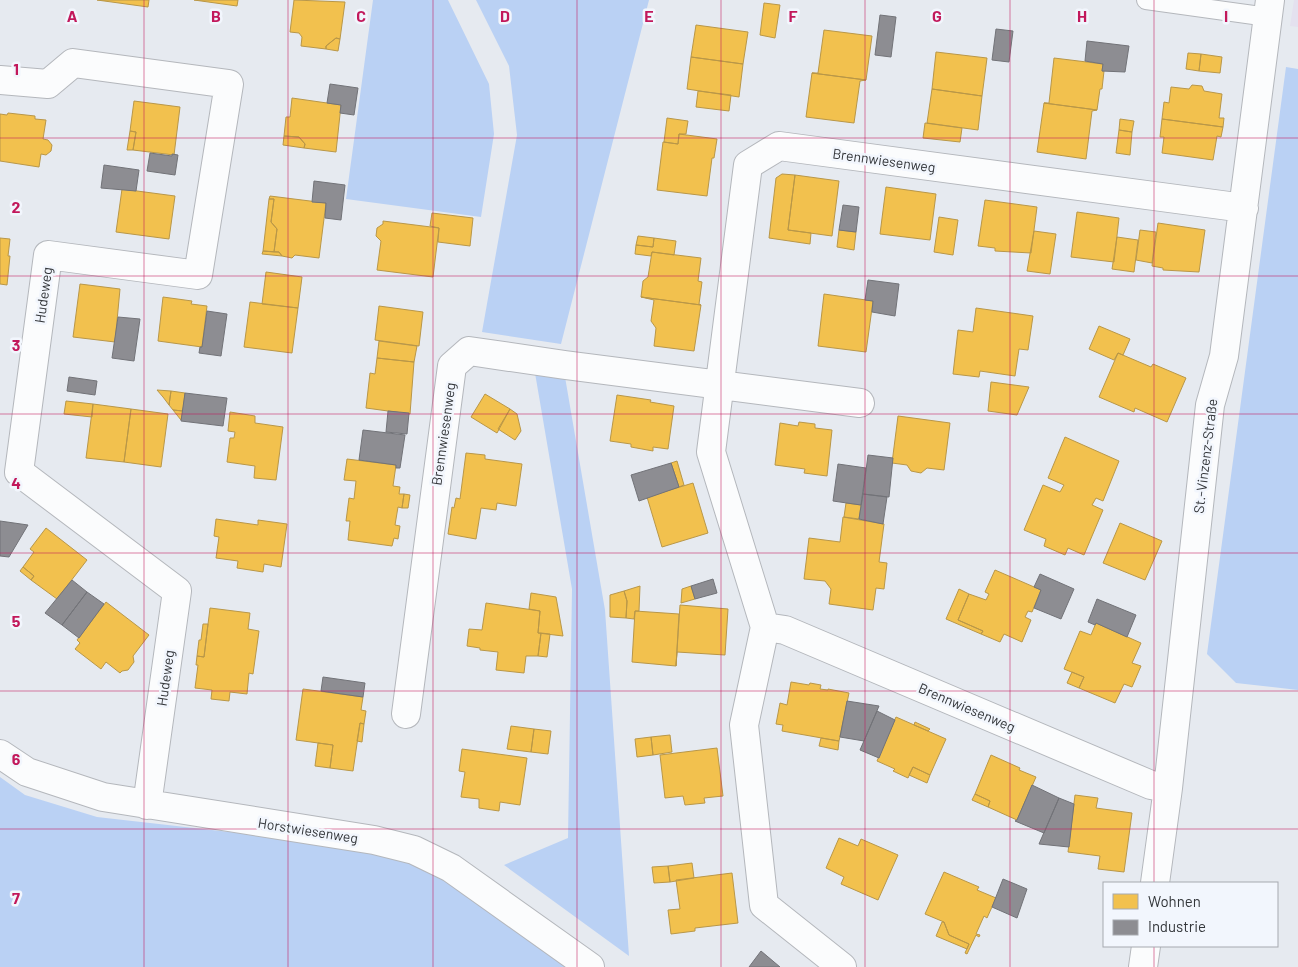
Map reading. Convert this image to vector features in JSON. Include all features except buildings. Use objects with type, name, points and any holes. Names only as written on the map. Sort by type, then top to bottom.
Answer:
[{"type":"street","name":"St.-Vinzenz-Straße","points":[[1155,882],[1168,788],[1210,405],[1224,356],[1269,8]]},
{"type":"street","name":"Hudeweg","points":[[0,80],[48,84],[73,63],[229,84],[198,275],[48,256],[19,472],[178,591],[147,805]]},
{"type":"street","name":"Brennwiesenweg","points":[[842,967],[764,906],[744,725],[765,627],[711,452],[748,165],[779,146],[1244,208]]},
{"type":"street","name":"Brennwiesenweg","points":[[406,714],[452,366],[469,351],[860,402]]},
{"type":"street","name":"Brennwiesenweg","points":[[765,627],[785,630],[1151,785],[1168,788]]},
{"type":"street","name":"Horstwiesenweg","points":[[0,754],[27,772],[103,797],[374,840],[414,850],[451,868],[590,967]]},
{"type":"street","points":[[1143,967],[1146,947]]},
{"type":"lane","points":[[1146,0],[1269,8]]},
{"type":"shaded area","points":[[373,0],[448,0],[489,84],[494,134],[481,217],[346,199]]},
{"type":"shaded area","points":[[476,0],[649,0],[561,344],[482,332],[517,135],[509,66]]},
{"type":"shaded area","points":[[1294,0],[1298,0],[1298,27],[1290,26]]},
{"type":"shaded area","points":[[1286,67],[1298,69],[1298,690],[1236,683],[1207,654]]},
{"type":"shaded area","points":[[535,373],[565,377],[605,610],[629,956],[504,865],[568,838],[572,589]]},
{"type":"shaded area","points":[[0,777],[25,795],[97,817],[372,848],[449,880],[567,967],[0,967]]}]
